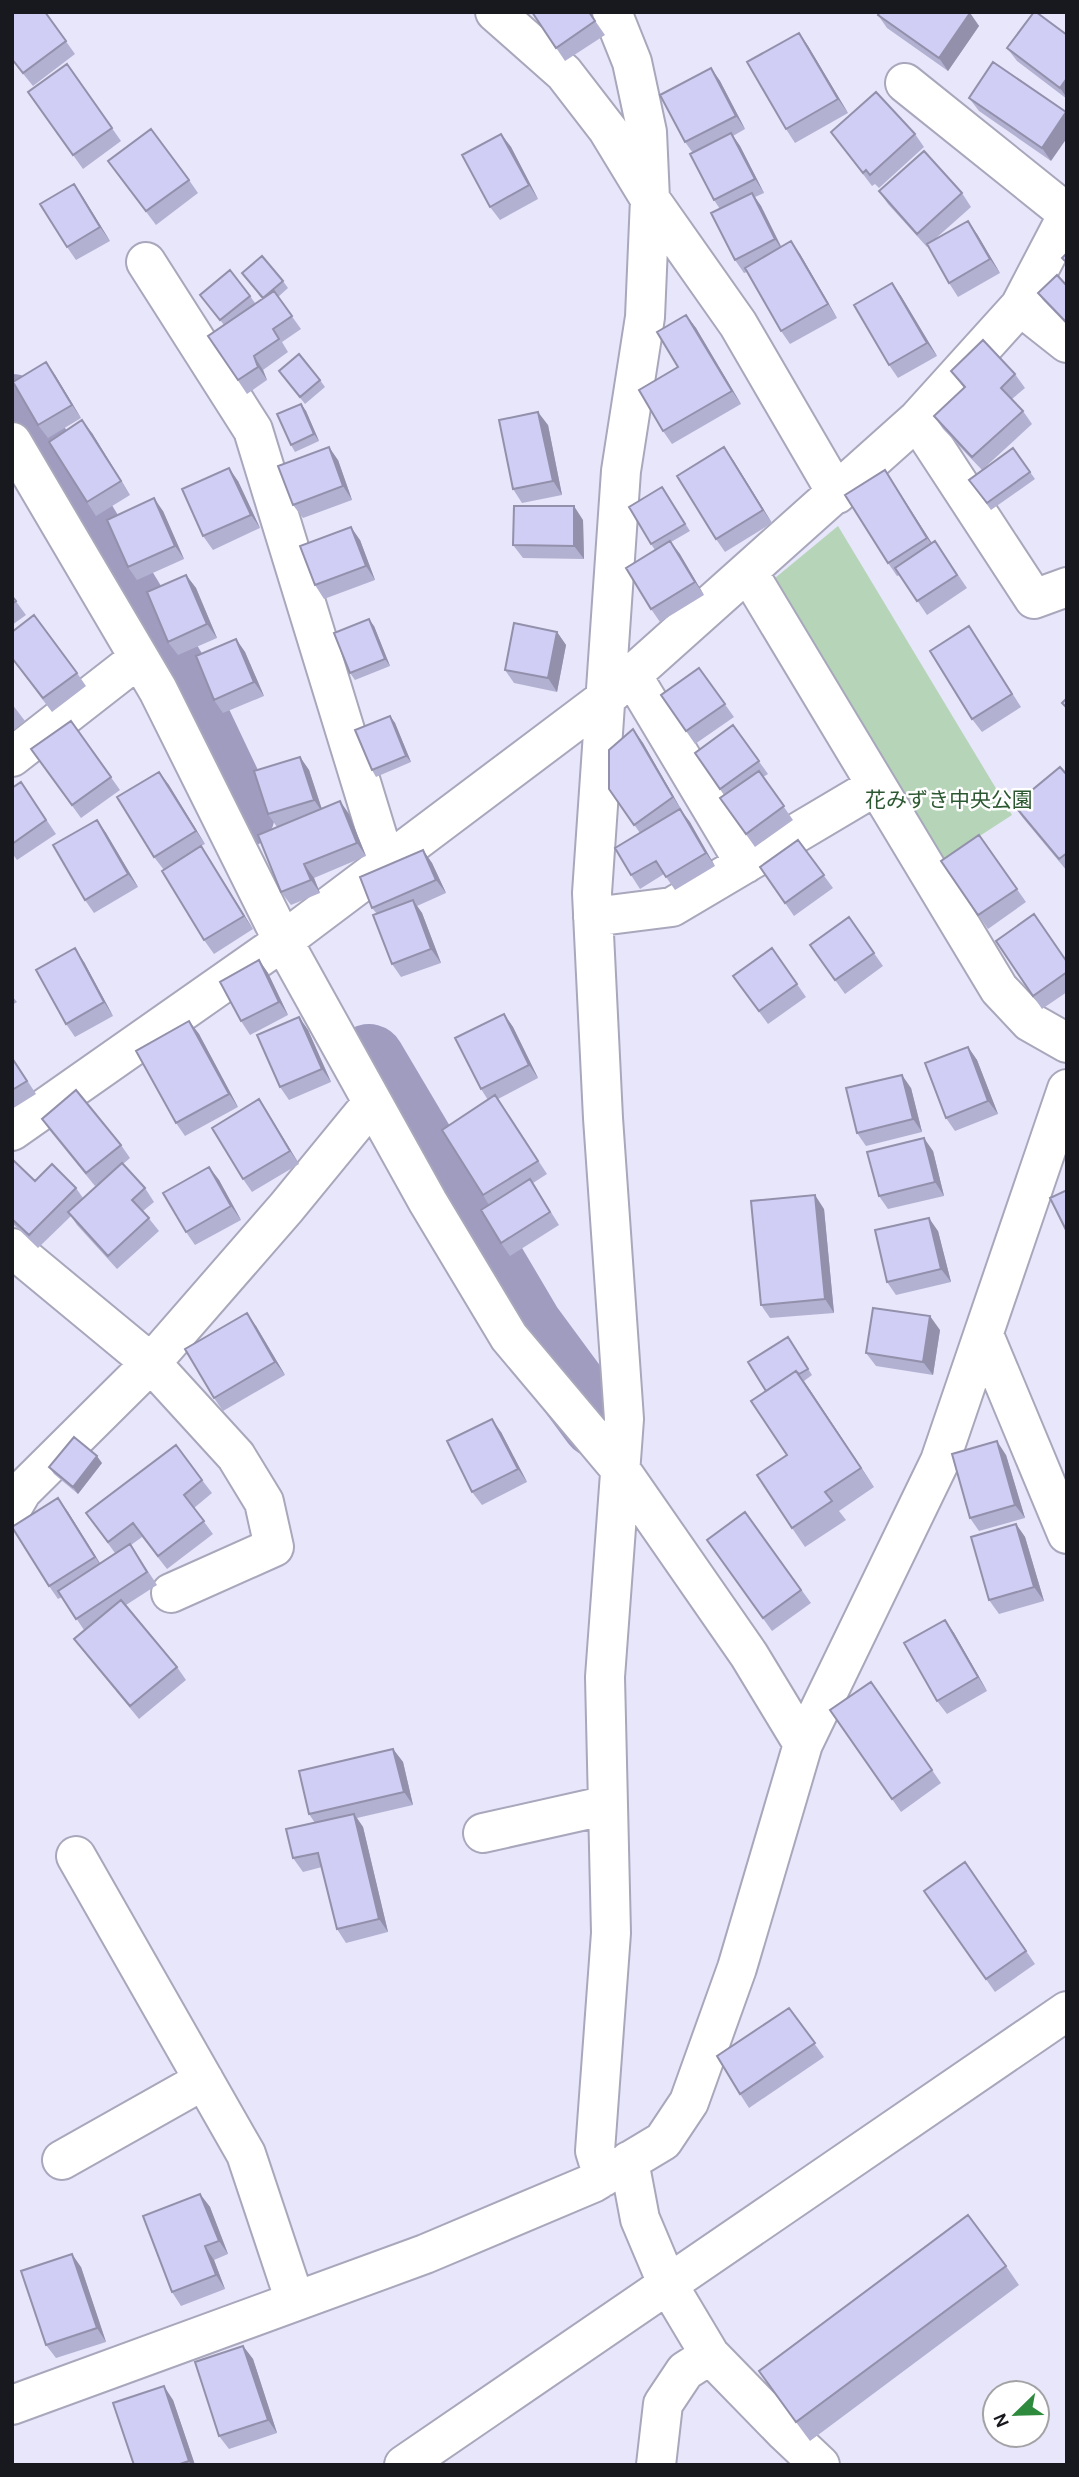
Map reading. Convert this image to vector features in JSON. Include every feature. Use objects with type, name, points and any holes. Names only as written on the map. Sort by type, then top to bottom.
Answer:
[{"type":"street","points":[[495,12],[564,73],[608,130],[650,199],[738,324],[837,494]]},
{"type":"street","points":[[612,12],[632,62],[647,132],[650,199],[645,317],[621,471],[619,687],[592,892],[624,1419],[605,1677],[611,1933],[595,2151],[616,2169],[667,2283],[710,2355],[820,2465]]},
{"type":"street","points":[[12,1131],[283,942],[619,687],[837,494],[917,419],[1020,306],[1067,214],[905,83]]},
{"type":"street","points":[[146,262],[253,430],[386,864]]},
{"type":"street","points":[[1020,306],[1067,343]]},
{"type":"street","points":[[917,419],[1034,599],[1067,587]]},
{"type":"street","points":[[12,442],[158,690],[283,942],[428,1202],[509,1337],[620,1469],[749,1655],[803,1744]]},
{"type":"street","points":[[748,572],[999,989],[1030,1022],[1067,1043]]},
{"type":"street","points":[[12,757],[139,658]]},
{"type":"street","points":[[619,687],[745,864]]},
{"type":"street","points":[[593,917],[672,907],[876,786]]},
{"type":"street","points":[[12,2405],[425,2254],[616,2169],[663,2141],[689,2102],[737,1968],[803,1744],[940,1461],[1067,1089]]},
{"type":"street","points":[[12,1508],[22,1491],[151,1363],[286,1208],[372,1103]]},
{"type":"street","points":[[12,1248],[151,1363],[236,1457],[264,1502],[274,1547],[171,1593]]},
{"type":"street","points":[[984,1335],[1067,1535]]},
{"type":"street","points":[[483,1833],[608,1805]]},
{"type":"street","points":[[76,1856],[246,2154],[295,2301]]},
{"type":"street","points":[[404,2465],[1067,2011]]},
{"type":"street","points":[[62,2160],[204,2080]]},
{"type":"street","points":[[656,2465],[663,2404],[685,2371],[710,2355]]},
{"type":"green space","name":"花みずき中央公園","points":[[838,526],[1012,815],[935,865],[769,583]]},
{"type":"building","points":[[12,12],[45,12],[66,41],[23,73],[12,59]]},
{"type":"building","points":[[532,12],[589,12],[595,21],[556,48]]},
{"type":"building","points":[[880,12],[970,13],[939,58],[878,15]]},
{"type":"building","points":[[1034,12],[1067,35],[1067,78],[1060,88],[1007,48]]},
{"type":"building","points":[[799,33],[838,99],[786,129],[747,62]]},
{"type":"building","points":[[993,62],[1066,112],[1042,148],[969,98]]},
{"type":"building","points":[[67,64],[112,128],[73,155],[28,92]]},
{"type":"building","points":[[711,68],[736,116],[685,142],[660,95]]},
{"type":"building","points":[[876,92],[915,134],[870,175],[866,170],[863,173],[831,132]]},
{"type":"building","points":[[151,129],[189,180],[146,211],[108,161]]},
{"type":"building","points":[[731,133],[755,179],[714,200],[690,154]]},
{"type":"building","points":[[501,134],[529,185],[490,207],[462,155]]},
{"type":"building","points":[[924,151],[962,193],[917,234],[879,191]]},
{"type":"building","points":[[74,184],[100,227],[67,247],[40,204]]},
{"type":"building","points":[[752,193],[775,239],[735,260],[711,213]]},
{"type":"building","points":[[968,221],[990,259],[949,283],[927,244]]},
{"type":"building","points":[[791,241],[828,304],[781,331],[745,268]]},
{"type":"building","points":[[262,256],[283,281],[263,298],[242,273]]},
{"type":"building","points":[[230,270],[250,296],[220,320],[200,295]]},
{"type":"building","points":[[1057,275],[1067,286],[1067,323],[1038,293]]},
{"type":"building","points":[[892,283],[927,343],[889,365],[854,305]]},
{"type":"building","points":[[274,291],[292,316],[273,329],[279,339],[254,356],[258,367],[238,380],[208,336]]},
{"type":"building","points":[[686,315],[732,391],[663,431],[639,390],[678,367],[657,332]]},
{"type":"building","points":[[983,340],[1015,374],[1001,388],[1023,411],[972,457],[934,416],[965,387],[951,371]]},
{"type":"building","points":[[299,354],[320,380],[300,397],[279,371]]},
{"type":"building","points":[[46,362],[72,405],[38,425],[13,382]]},
{"type":"building","points":[[301,404],[314,434],[291,445],[277,414]]},
{"type":"building","points":[[538,412],[553,481],[513,489],[499,420]]},
{"type":"building","points":[[82,420],[121,481],[87,502],[49,442]]},
{"type":"building","points":[[329,447],[343,486],[293,505],[278,466]]},
{"type":"building","points":[[724,447],[763,510],[716,539],[677,476]]},
{"type":"building","points":[[1013,448],[1030,472],[987,503],[969,480]]},
{"type":"building","points":[[229,468],[251,515],[203,536],[182,489]]},
{"type":"building","points":[[885,470],[927,538],[888,563],[845,495]]},
{"type":"building","points":[[662,487],[685,524],[651,544],[629,507]]},
{"type":"building","points":[[154,498],[175,546],[128,567],[107,520]]},
{"type":"building","points":[[514,506],[574,506],[574,546],[513,545]]},
{"type":"building","points":[[351,527],[366,566],[315,585],[300,546]]},
{"type":"building","points":[[670,541],[695,582],[651,609],[626,568]]},
{"type":"building","points":[[935,541],[957,575],[917,601],[895,568]]},
{"type":"building","points":[[186,575],[207,624],[168,642],[147,592]]},
{"type":"building","points":[[34,615],[77,673],[43,698],[12,658],[12,632]]},
{"type":"building","points":[[369,619],[385,659],[350,673],[334,633]]},
{"type":"building","points":[[514,623],[557,632],[548,678],[505,670]]},
{"type":"building","points":[[969,626],[1012,694],[972,719],[930,651]]},
{"type":"building","points":[[236,639],[254,682],[214,700],[196,656]]},
{"type":"building","points":[[699,668],[725,704],[686,731],[661,695]]},
{"type":"building","points":[[390,716],[406,756],[372,770],[355,730]]},
{"type":"building","points":[[71,721],[111,777],[72,805],[31,749]]},
{"type":"building","points":[[733,725],[759,761],[720,789],[695,753]]},
{"type":"building","points":[[633,729],[673,797],[634,825],[609,789],[609,750]]},
{"type":"building","points":[[300,757],[314,800],[268,814],[254,771]]},
{"type":"building","points":[[1060,767],[1067,775],[1067,853],[1059,859],[1014,805]]},
{"type":"building","points":[[759,771],[784,806],[746,834],[720,798]]},
{"type":"building","points":[[159,772],[196,831],[154,857],[117,797]]},
{"type":"building","points":[[21,782],[46,820],[12,844],[12,788]]},
{"type":"building","points":[[340,801],[357,843],[304,864],[311,880],[281,892],[258,835]]},
{"type":"building","points":[[680,809],[706,853],[666,877],[656,861],[631,875],[615,848]]},
{"type":"building","points":[[97,820],[128,874],[85,900],[53,845]]},
{"type":"building","points":[[979,835],[1017,889],[978,915],[941,861]]},
{"type":"building","points":[[798,840],[824,875],[785,903],[760,867]]},
{"type":"building","points":[[201,846],[244,916],[204,940],[162,871]]},
{"type":"building","points":[[423,850],[436,880],[372,908],[360,877]]},
{"type":"building","points":[[413,900],[431,949],[392,964],[373,915]]},
{"type":"building","points":[[1034,914],[1067,962],[1067,972],[1033,996],[996,941]]},
{"type":"building","points":[[849,917],[874,953],[835,980],[810,945]]},
{"type":"building","points":[[75,948],[104,1002],[66,1024],[36,970]]},
{"type":"building","points":[[772,948],[797,984],[759,1011],[733,976]]},
{"type":"building","points":[[259,960],[279,1002],[241,1021],[220,982]]},
{"type":"building","points":[[504,1014],[529,1065],[481,1089],[455,1038]]},
{"type":"building","points":[[299,1017],[322,1069],[280,1087],[257,1035]]},
{"type":"building","points":[[189,1021],[229,1094],[176,1123],[136,1051]]},
{"type":"building","points":[[968,1047],[988,1101],[946,1118],[925,1063]]},
{"type":"building","points":[[12,1058],[27,1081],[12,1090]]},
{"type":"building","points":[[902,1075],[913,1119],[857,1133],[846,1088]]},
{"type":"building","points":[[76,1090],[121,1145],[86,1173],[42,1119]]},
{"type":"building","points":[[495,1095],[538,1161],[483,1195],[442,1130]]},
{"type":"building","points":[[259,1099],[290,1151],[243,1179],[212,1128]]},
{"type":"building","points":[[924,1138],[935,1182],[879,1196],[867,1152]]},
{"type":"building","points":[[12,1159],[35,1181],[52,1164],[76,1188],[29,1235],[12,1219]]},
{"type":"building","points":[[122,1163],[145,1188],[132,1200],[149,1218],[108,1256],[68,1212]]},
{"type":"building","points":[[209,1167],[231,1206],[186,1232],[163,1193]]},
{"type":"building","points":[[530,1179],[550,1212],[501,1243],[481,1210]]},
{"type":"building","points":[[1067,1190],[1067,1232],[1050,1198]]},
{"type":"building","points":[[815,1195],[825,1299],[761,1305],[751,1201]]},
{"type":"building","points":[[929,1218],[941,1269],[887,1282],[875,1230]]},
{"type":"building","points":[[873,1308],[930,1316],[923,1362],[866,1353]]},
{"type":"building","points":[[247,1313],[275,1362],[214,1398],[185,1349]]},
{"type":"building","points":[[788,1337],[808,1369],[799,1374],[796,1371],[766,1391],[748,1362]]},
{"type":"building","points":[[796,1371],[861,1468],[825,1492],[832,1501],[792,1528],[757,1475],[787,1455],[751,1401]]},
{"type":"building","points":[[492,1419],[518,1469],[472,1492],[447,1441]]},
{"type":"building","points":[[74,1437],[97,1456],[73,1487],[49,1467]]},
{"type":"building","points":[[997,1441],[1015,1505],[970,1518],[952,1454]]},
{"type":"building","points":[[176,1445],[202,1480],[184,1495],[204,1521],[158,1556],[133,1523],[108,1542],[86,1513]]},
{"type":"building","points":[[58,1498],[95,1557],[49,1586],[12,1527]]},
{"type":"building","points":[[745,1512],[801,1590],[763,1618],[707,1540]]},
{"type":"building","points":[[1016,1524],[1034,1587],[989,1600],[971,1537]]},
{"type":"building","points":[[130,1544],[147,1572],[76,1619],[58,1591]]},
{"type":"building","points":[[121,1600],[177,1667],[130,1706],[74,1639]]},
{"type":"building","points":[[945,1620],[978,1677],[937,1701],[904,1643]]},
{"type":"building","points":[[871,1682],[932,1770],[892,1799],[830,1710]]},
{"type":"building","points":[[393,1749],[404,1792],[309,1814],[299,1771]]},
{"type":"building","points":[[354,1814],[379,1919],[337,1929],[318,1853],[293,1858],[286,1829]]},
{"type":"building","points":[[965,1862],[1026,1951],[986,1979],[924,1891]]},
{"type":"building","points":[[789,2008],[815,2043],[740,2094],[717,2056]]},
{"type":"building","points":[[200,2194],[219,2241],[205,2246],[216,2275],[172,2292],[143,2216]]},
{"type":"building","points":[[968,2215],[1006,2266],[796,2422],[759,2371]]},
{"type":"building","points":[[72,2254],[97,2328],[46,2345],[21,2271]]},
{"type":"building","points":[[243,2346],[268,2420],[219,2436],[195,2362]]},
{"type":"building","points":[[164,2386],[189,2461],[177,2465],[134,2465],[113,2403]]},
{"type":"waterway","points":[[12,410],[173,675],[239,814]]},
{"type":"waterway","points":[[369,1060],[527,1327],[597,1422]]}]
